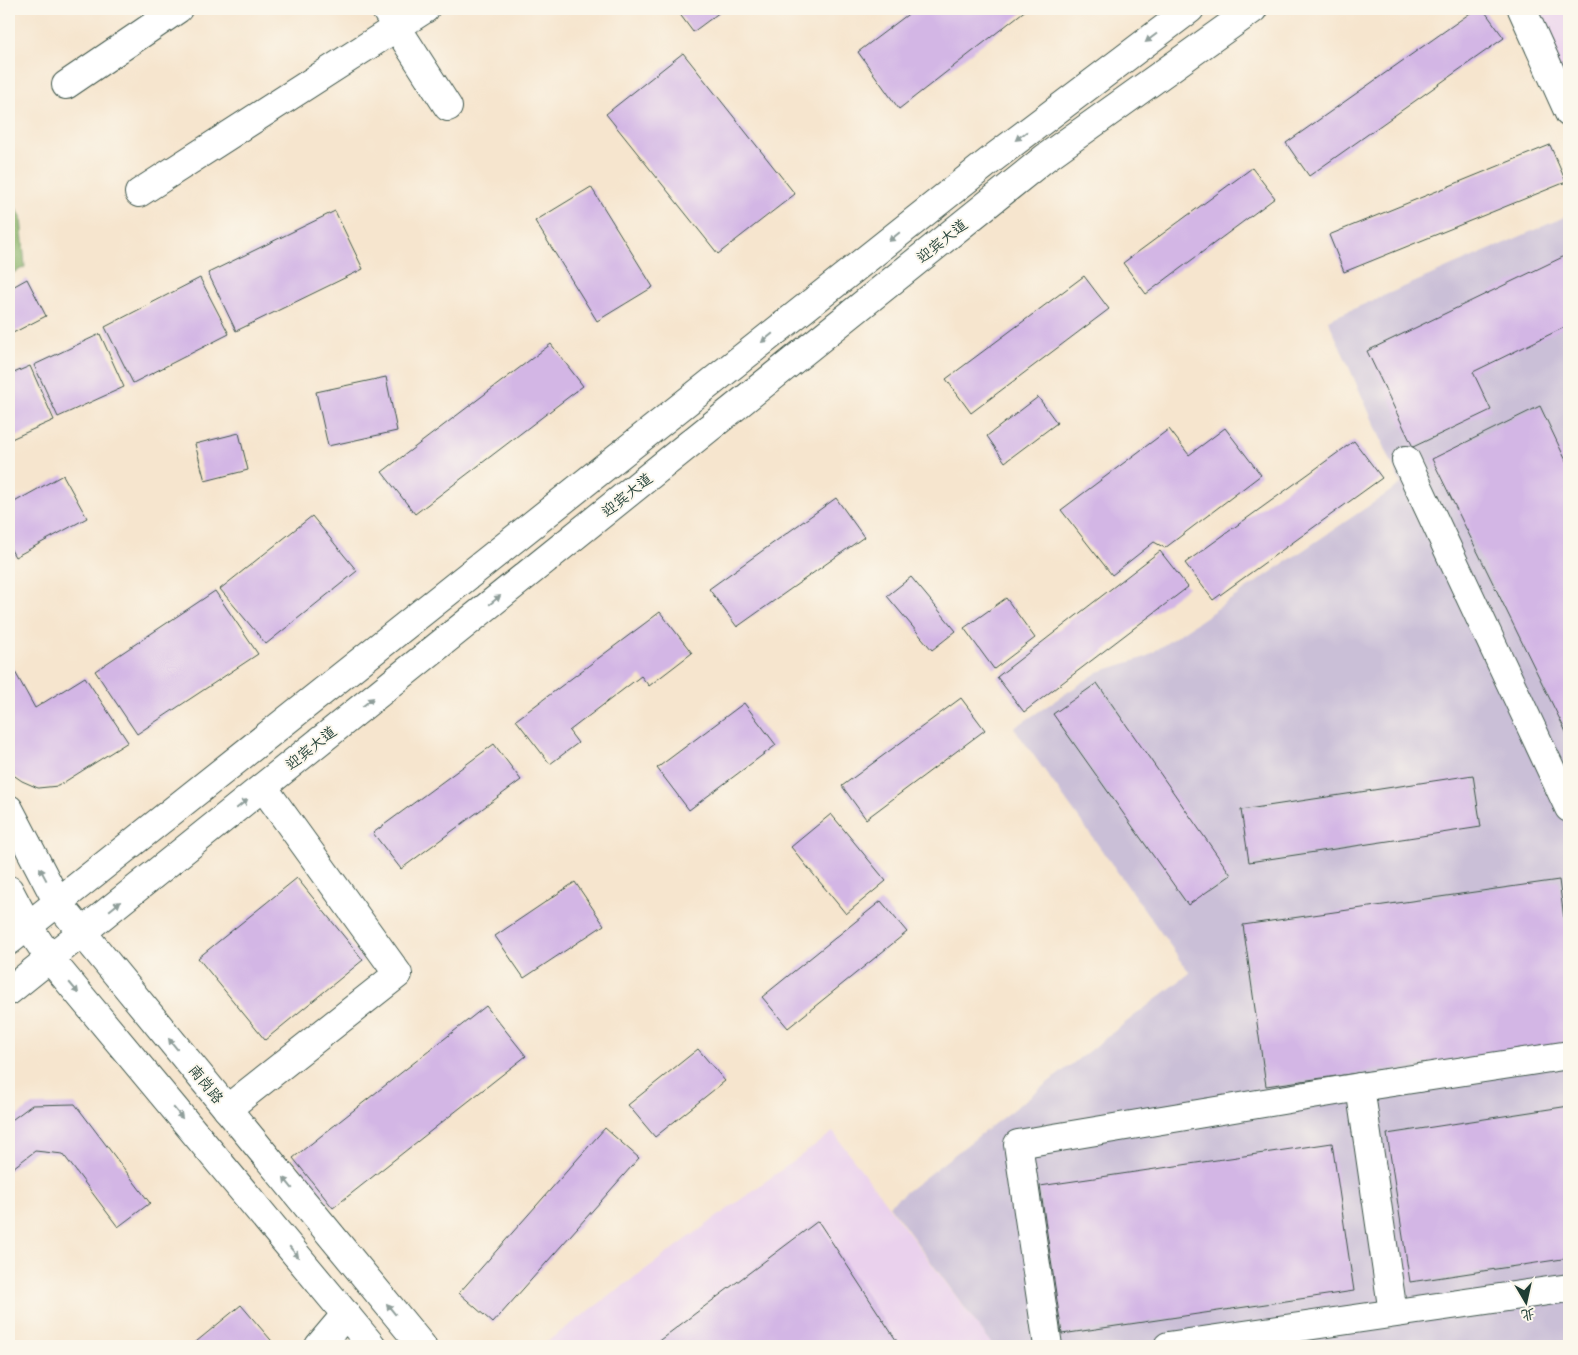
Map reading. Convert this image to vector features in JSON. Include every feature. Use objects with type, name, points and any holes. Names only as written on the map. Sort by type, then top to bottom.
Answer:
[{"type":"main road","points":[[66,85],[178,9]]},
{"type":"main road","points":[[139,193],[391,18],[425,9]]},
{"type":"main road","points":[[18,933],[996,156],[1190,9]]},
{"type":"main road","name":"迎宾大道","points":[[9,991],[1045,158],[1253,9]]},
{"type":"main road","points":[[1522,9],[1569,113]]},
{"type":"main road","points":[[391,18],[448,107]]},
{"type":"main road","points":[[1406,460],[1569,808]]},
{"type":"main road","points":[[227,1109],[398,974],[263,787]]},
{"type":"main road","name":"南岗路","points":[[9,809],[58,903],[422,1346]]},
{"type":"main road","points":[[9,890],[18,933],[50,959],[372,1346]]},
{"type":"main road","points":[[1048,1346],[1018,1144],[1360,1087],[1569,1055]]},
{"type":"main road","points":[[1360,1087],[1393,1313]]},
{"type":"main road","points":[[1184,1345],[1569,1288]]},
{"type":"main road","points":[[319,1346],[346,1314]]},
{"type":"shaded area","points":[[1522,9],[1569,9],[1569,113]]},
{"type":"shaded area","points":[[1569,215],[1569,1346],[993,1346],[889,1205],[1190,973],[1014,728],[1098,672],[1146,657],[1401,484],[1328,320]]},
{"type":"shaded area","points":[[833,1132],[993,1346],[541,1346]]},
{"type":"green space","points":[[9,197],[21,216],[25,267],[9,275]]},
{"type":"building","points":[[676,9],[724,9],[693,32]]},
{"type":"building","points":[[915,9],[1027,9],[899,109],[858,52]]},
{"type":"building","points":[[1476,9],[1483,9],[1504,38],[1309,176],[1286,143]]},
{"type":"building","points":[[683,53],[795,194],[718,254],[606,114]]},
{"type":"building","points":[[1550,145],[1566,182],[1344,272],[1329,235]]},
{"type":"building","points":[[1252,168],[1275,198],[1146,294],[1123,263]]},
{"type":"building","points":[[591,187],[653,287],[597,321],[535,221]]},
{"type":"building","points":[[335,211],[363,269],[236,331],[208,273]]},
{"type":"building","points":[[1569,254],[1569,325],[1473,372],[1491,410],[1413,447],[1367,351]]},
{"type":"building","points":[[1084,276],[1109,309],[971,413],[946,379]]},
{"type":"building","points":[[200,278],[229,334],[133,383],[105,327]]},
{"type":"building","points":[[27,279],[46,316],[9,335],[9,289]]},
{"type":"building","points":[[100,334],[124,387],[58,417],[34,365]]},
{"type":"building","points":[[551,344],[583,386],[415,514],[382,472]]},
{"type":"building","points":[[30,366],[54,420],[9,440],[9,375]]},
{"type":"building","points":[[386,377],[397,431],[328,446],[316,392]]},
{"type":"building","points":[[1038,397],[1057,423],[1005,462],[987,436]]},
{"type":"building","points":[[1540,406],[1569,467],[1569,738],[1432,459]]},
{"type":"building","points":[[1225,428],[1261,475],[1165,548],[1154,542],[1112,575],[1061,510],[1169,429],[1189,455]]},
{"type":"building","points":[[239,433],[248,470],[205,481],[195,444]]},
{"type":"building","points":[[1354,441],[1382,478],[1213,600],[1185,563]]},
{"type":"building","points":[[63,475],[87,518],[15,557],[9,546],[9,505]]},
{"type":"building","points":[[836,498],[864,537],[737,627],[709,589]]},
{"type":"building","points":[[312,516],[357,571],[266,644],[220,589]]},
{"type":"building","points":[[1160,551],[1188,587],[1024,712],[997,677]]},
{"type":"building","points":[[911,577],[956,631],[932,650],[887,596]]},
{"type":"building","points":[[215,591],[258,654],[137,734],[95,671]]},
{"type":"building","points":[[1006,598],[1035,638],[994,669],[964,628]]},
{"type":"building","points":[[660,612],[692,653],[649,686],[641,676],[569,731],[578,743],[550,764],[516,720]]},
{"type":"building","points":[[9,661],[35,708],[85,677],[128,742],[58,786],[38,788],[22,781],[9,772]]},
{"type":"building","points":[[1097,683],[1231,875],[1188,905],[1053,714]]},
{"type":"building","points":[[961,698],[985,730],[866,819],[842,786]]},
{"type":"building","points":[[744,703],[776,745],[689,810],[657,768]]},
{"type":"building","points":[[494,744],[521,780],[401,869],[373,833]]},
{"type":"building","points":[[1473,775],[1481,827],[1249,862],[1241,810]]},
{"type":"building","points":[[831,814],[886,881],[846,914],[791,847]]},
{"type":"building","points":[[297,878],[363,960],[265,1040],[198,958]]},
{"type":"building","points":[[1559,880],[1569,957],[1569,1043],[1266,1086],[1243,925]]},
{"type":"building","points":[[575,882],[604,925],[524,978],[495,936]]},
{"type":"building","points":[[881,901],[907,932],[788,1028],[762,997]]},
{"type":"building","points":[[486,1006],[526,1056],[333,1208],[293,1158]]},
{"type":"building","points":[[698,1049],[725,1081],[655,1137],[628,1105]]},
{"type":"building","points":[[75,1104],[150,1203],[118,1227],[63,1154],[35,1151],[9,1171],[9,1122],[32,1105]]},
{"type":"building","points":[[1569,1106],[1569,1258],[1410,1282],[1387,1134]]},
{"type":"building","points":[[605,1128],[639,1158],[493,1323],[459,1293]]},
{"type":"building","points":[[1332,1143],[1354,1291],[1062,1334],[1040,1186]]},
{"type":"building","points":[[818,1221],[900,1346],[652,1346]]},
{"type":"building","points":[[241,1305],[276,1346],[191,1346]]}]
